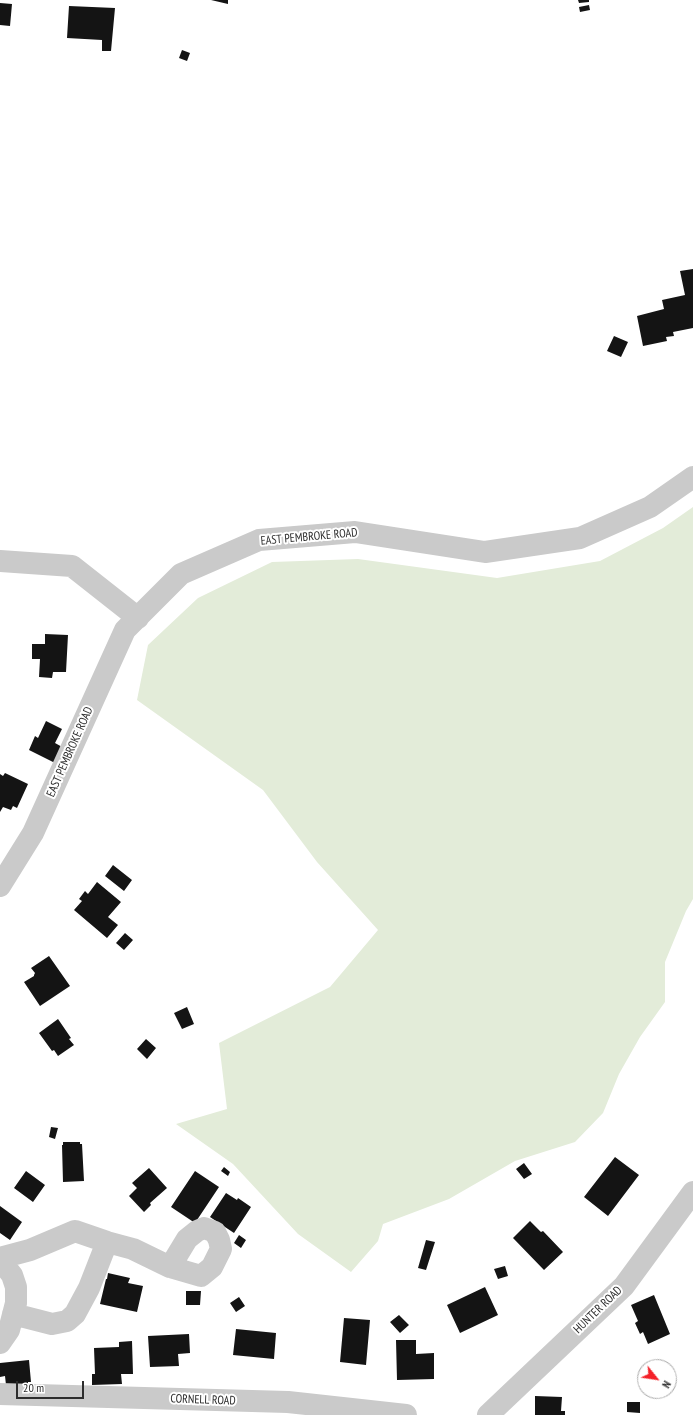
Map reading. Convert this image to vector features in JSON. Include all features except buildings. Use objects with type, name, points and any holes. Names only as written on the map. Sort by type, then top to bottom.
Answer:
[{"type":"street","name":"EAST PEMBROKE ROAD","points":[[0,886],[33,833],[125,630],[181,574],[259,540],[355,532],[485,552],[580,538],[650,507],[693,477]]},
{"type":"street","points":[[0,561],[72,566],[138,618]]},
{"type":"street","name":"HUNTER ROAD","points":[[488,1415],[624,1286],[693,1192]]},
{"type":"street","points":[[0,1343],[9,1330],[16,1303],[16,1287],[12,1275],[0,1259],[30,1250],[75,1231],[133,1249],[170,1268]]},
{"type":"street","points":[[13,1314],[52,1324],[67,1321],[75,1314],[89,1288],[107,1242]]},
{"type":"street","name":"CORNELL ROAD","points":[[0,1394],[288,1402],[406,1415]]},
{"type":"green space","points":[[693,507],[693,899],[686,911],[665,962],[665,1002],[640,1037],[619,1074],[603,1113],[575,1142],[515,1161],[449,1199],[383,1224],[378,1241],[351,1272],[298,1234],[233,1164],[176,1124],[227,1109],[219,1043],[330,987],[378,930],[317,862],[263,790],[137,700],[148,645],[198,598],[272,562],[358,559],[497,578],[600,561],[663,528]]}]
